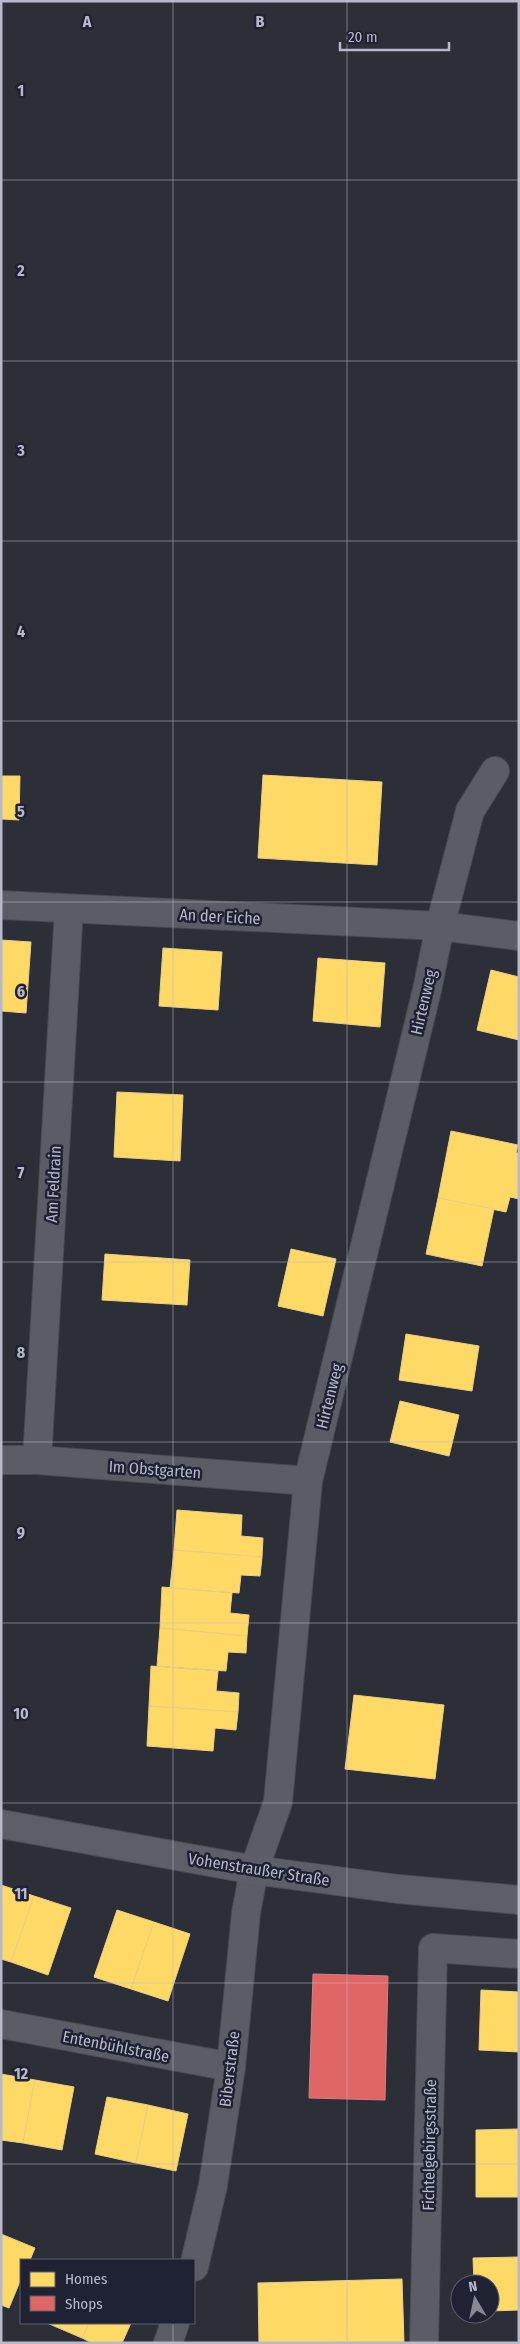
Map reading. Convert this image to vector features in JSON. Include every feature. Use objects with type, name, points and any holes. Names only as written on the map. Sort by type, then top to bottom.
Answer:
[{"type":"main road","name":"Vohenstraußer Straße","points":[[1,1824],[254,1870],[398,1889],[519,1900]]},
{"type":"street","name":"Hirtenweg","points":[[254,1870],[278,1802],[308,1481],[424,1000],[440,926],[470,811],[495,771]]},
{"type":"street","name":"An der Eiche","points":[[1,905],[440,926]]},
{"type":"street","name":"Am Feldrain","points":[[37,1460],[69,909]]},
{"type":"street","points":[[440,926],[519,936]]},
{"type":"street","name":"Im Obstgarten","points":[[1,1460],[37,1460],[308,1481]]},
{"type":"street","name":"Biberstraße","points":[[195,2263],[213,2185],[231,2067],[246,1913],[254,1870]]},
{"type":"street","name":"Fichtelgebirgsstraße","points":[[424,2343],[433,1948],[519,1954]]},
{"type":"street","name":"Entenbühlstraße","points":[[1,2024],[231,2067]]},
{"type":"street","points":[[168,2343],[175,2324]]},
{"type":"building: Homes","points":[[263,775],[382,782],[377,865],[258,858]]},
{"type":"building: Homes","points":[[1,776],[20,776],[19,820],[1,819]]},
{"type":"building: Homes","points":[[1,940],[31,942],[26,1013],[1,1011]]},
{"type":"building: Homes","points":[[163,948],[222,952],[218,1010],[159,1006]]},
{"type":"building: Homes","points":[[318,958],[385,963],[380,1027],[313,1021]]},
{"type":"building: Homes","points":[[491,970],[519,977],[519,1040],[477,1030]]},
{"type":"building: Homes","points":[[117,1092],[183,1095],[180,1161],[114,1157]]},
{"type":"building: Homes","points":[[451,1131],[518,1145],[516,1153],[519,1153],[519,1199],[510,1197],[506,1212],[438,1198]]},
{"type":"building: Homes","points":[[438,1198],[494,1209],[482,1266],[426,1254]]},
{"type":"building: Homes","points":[[291,1249],[336,1259],[323,1316],[278,1306]]},
{"type":"building: Homes","points":[[105,1254],[190,1260],[187,1305],[102,1300]]},
{"type":"building: Homes","points":[[406,1334],[479,1346],[472,1391],[399,1380]]},
{"type":"building: Homes","points":[[400,1401],[459,1415],[449,1456],[390,1442]]},
{"type":"building: Homes","points":[[177,1510],[242,1515],[241,1536],[263,1538],[262,1557],[174,1550]]},
{"type":"building: Homes","points":[[174,1550],[262,1557],[260,1576],[241,1575],[239,1593],[170,1588]]},
{"type":"building: Homes","points":[[162,1587],[232,1593],[230,1613],[249,1615],[247,1636],[160,1628]]},
{"type":"building: Homes","points":[[160,1628],[247,1636],[246,1653],[228,1652],[226,1671],[157,1666]]},
{"type":"building: Homes","points":[[151,1666],[218,1671],[216,1691],[239,1693],[238,1712],[149,1706]]},
{"type":"building: Homes","points":[[354,1695],[444,1705],[435,1779],[345,1769]]},
{"type":"building: Homes","points":[[149,1706],[238,1712],[236,1730],[215,1728],[213,1751],[147,1746]]},
{"type":"building: Homes","points":[[1,1885],[34,1896],[11,1962],[1,1959]]},
{"type":"building: Homes","points":[[34,1896],[71,1908],[48,1975],[11,1962]]},
{"type":"building: Homes","points":[[117,1910],[154,1922],[131,1989],[94,1977]]},
{"type":"building: Homes","points":[[154,1922],[190,1934],[168,2001],[131,1989]]},
{"type":"building: Homes","points":[[481,1990],[519,1992],[519,2052],[479,2050]]},
{"type":"building: Homes","points":[[1,2074],[35,2080],[23,2143],[1,2140]]},
{"type":"building: Homes","points":[[35,2080],[74,2087],[62,2150],[23,2143]]},
{"type":"building: Homes","points":[[107,2097],[148,2105],[136,2163],[95,2154]]},
{"type":"building: Homes","points":[[148,2105],[188,2114],[176,2171],[136,2163]]},
{"type":"building: Homes","points":[[519,2129],[519,2197],[476,2197],[476,2130]]},
{"type":"building: Homes","points":[[1,2234],[35,2248],[30,2259],[20,2259],[20,2281],[9,2308],[1,2305]]},
{"type":"building: Homes","points":[[519,2257],[519,2310],[500,2311],[500,2274],[474,2274],[473,2258]]},
{"type":"building: Homes","points":[[402,2279],[404,2342],[259,2343],[258,2283]]},
{"type":"building: Homes","points":[[49,2324],[89,2324],[82,2338]]},
{"type":"building: Homes","points":[[89,2324],[131,2324],[122,2343],[92,2343],[82,2338]]},
{"type":"building: Shops","points":[[313,1974],[388,1976],[385,2100],[309,2098]]}]
